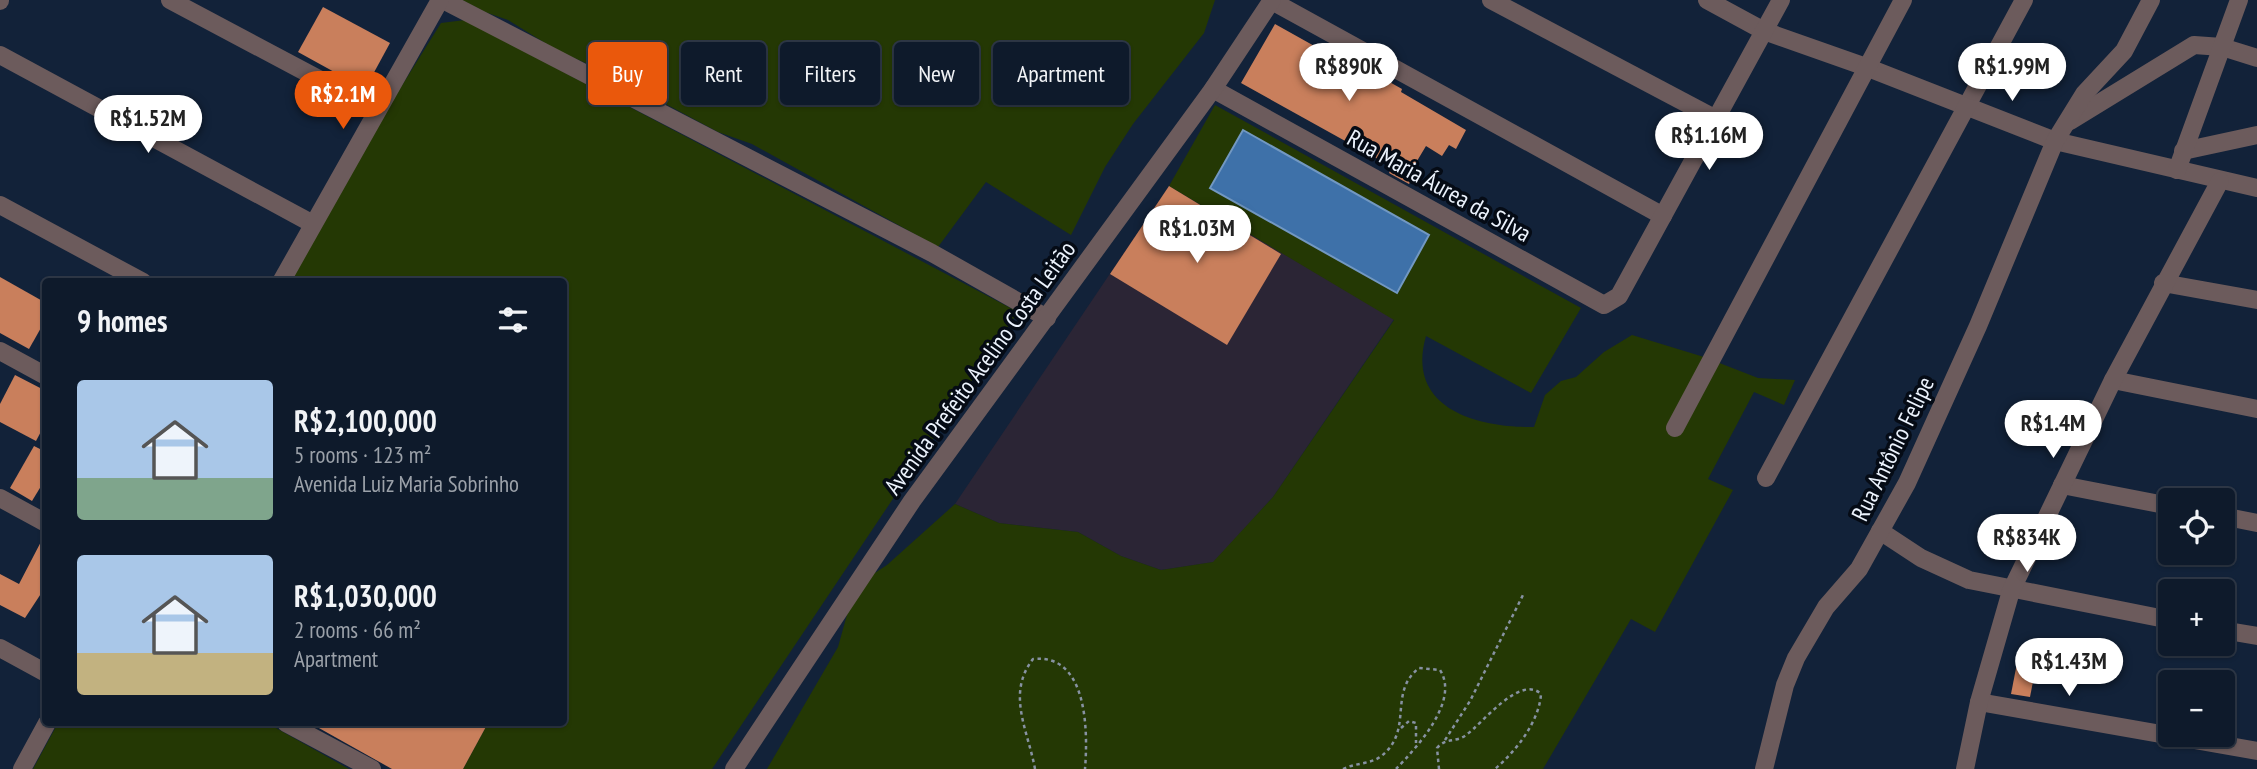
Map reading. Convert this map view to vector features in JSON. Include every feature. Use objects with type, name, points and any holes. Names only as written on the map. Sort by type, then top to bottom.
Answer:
[{"type":"street","points":[[170,0],[377,110]]},
{"type":"street","points":[[283,278],[442,0],[920,247],[1047,318]]},
{"type":"street","points":[[1491,0],[1716,119]]},
{"type":"street","points":[[1707,0],[1764,32],[1866,67],[2055,141],[2257,188]]},
{"type":"street","points":[[1272,1],[1663,216],[1781,0]]},
{"type":"street","points":[[1675,428],[1903,0]]},
{"type":"street","points":[[1766,478],[2024,0]]},
{"type":"street","name":"Rua Antônio Felipe","points":[[1764,769],[1785,685],[1796,658],[1826,607],[1859,569],[1907,483],[1978,326],[2055,141],[2084,94],[2124,51],[2151,0]]},
{"type":"street","points":[[2177,170],[2239,0]]},
{"type":"street","name":"Avenida Prefeito Acelino Costa Leitão","points":[[734,769],[912,501],[1213,89],[1272,1]]},
{"type":"street","points":[[2064,125],[2194,45],[2222,47],[2257,58]]},
{"type":"street","points":[[0,55],[313,224]]},
{"type":"street","name":"Rua Maria Áurea da Silva","points":[[1213,89],[1604,305],[1619,296],[1663,216]]},
{"type":"street","points":[[2183,151],[2257,135]]},
{"type":"street","points":[[1965,769],[1979,702],[2011,591],[2113,380],[2220,181]]},
{"type":"street","points":[[0,205],[136,278]]},
{"type":"street","points":[[2163,284],[2257,300]]},
{"type":"street","points":[[0,351],[42,374]]},
{"type":"street","points":[[2113,380],[2257,409]]},
{"type":"street","points":[[2062,485],[2158,504]]},
{"type":"street","points":[[0,498],[42,521]]},
{"type":"street","points":[[2235,519],[2257,523]]},
{"type":"street","points":[[1880,531],[1942,568],[1969,580],[2011,591],[2158,618]]},
{"type":"street","points":[[2235,632],[2257,636]]},
{"type":"street","points":[[0,648],[42,671]]},
{"type":"street","points":[[1979,702],[2257,751]]},
{"type":"street","points":[[22,769],[45,726]]},
{"type":"street","points":[[292,726],[372,769]]},
{"type":"path","points":[[1439,769],[1437,748],[1470,701],[1523,595]]},
{"type":"path","points":[[1035,769],[1018,694],[1023,673],[1033,659],[1042,658],[1052,659],[1065,668],[1082,698],[1087,725],[1085,769]]},
{"type":"path","points":[[1396,769],[1437,712],[1446,690],[1445,678],[1440,670],[1419,668],[1404,685],[1399,730]]},
{"type":"path","points":[[1444,740],[1466,735],[1489,712],[1517,693],[1528,688],[1536,690],[1541,694],[1540,701],[1530,726],[1512,752],[1495,769]]},
{"type":"path","points":[[1343,769],[1377,759],[1409,721],[1416,723],[1418,731],[1415,746]]},
{"type":"shaded area","points":[[1169,186],[1394,319],[1273,497],[1214,562],[1161,570],[1121,556],[1078,532],[999,523],[955,504]]},
{"type":"green space","points":[[462,0],[1215,0],[1204,33],[1133,124],[1105,167],[1071,235],[986,182],[938,247],[752,144],[718,132],[667,105],[667,42],[588,42],[588,64],[558,51],[508,20]]},
{"type":"green space","points":[[465,20],[588,85],[588,105],[626,105],[1018,312],[712,769],[463,769],[486,726],[567,726],[567,278],[293,278],[356,159],[441,23]]},
{"type":"green space","points":[[1215,105],[1581,308],[1531,393],[1426,336],[1422,361],[1426,381],[1436,397],[1451,409],[1470,418],[1491,423],[1534,427],[1545,395],[1561,381],[1576,377],[1604,352],[1632,335],[1704,357],[1758,378],[1795,380],[1784,405],[1754,392],[1708,479],[1733,490],[1655,632],[1631,619],[1543,769],[767,769],[838,647],[850,604],[861,582],[887,565],[955,504],[999,523],[1078,532],[1121,556],[1161,570],[1213,562],[1273,497],[1394,320],[1169,186]]},
{"type":"green space","points":[[56,726],[272,726],[349,769],[33,769]]},
{"type":"water","points":[[1243,130],[1429,235],[1397,293],[1210,188]]},
{"type":"building","points":[[323,7],[390,43],[365,89],[298,52]]},
{"type":"building","points":[[1275,24],[1384,85],[1386,80],[1402,89],[1401,92],[1466,130],[1456,149],[1449,145],[1442,156],[1426,146],[1411,171],[1416,173],[1409,184],[1389,173],[1392,167],[1241,83]]},
{"type":"building","points":[[1169,186],[1281,254],[1227,345],[1110,274]]},
{"type":"building","points":[[0,277],[42,301],[42,326],[29,349],[0,333]]},
{"type":"building","points":[[15,375],[42,389],[42,430],[36,441],[0,422],[0,404]]},
{"type":"building","points":[[34,446],[42,450],[42,485],[32,501],[10,488]]},
{"type":"building","points":[[42,540],[42,592],[25,618],[0,605],[0,574],[19,584]]},
{"type":"building","points":[[2018,658],[2037,661],[2030,697],[2011,694]]},
{"type":"building","points":[[315,726],[486,726],[463,769],[392,769]]}]
